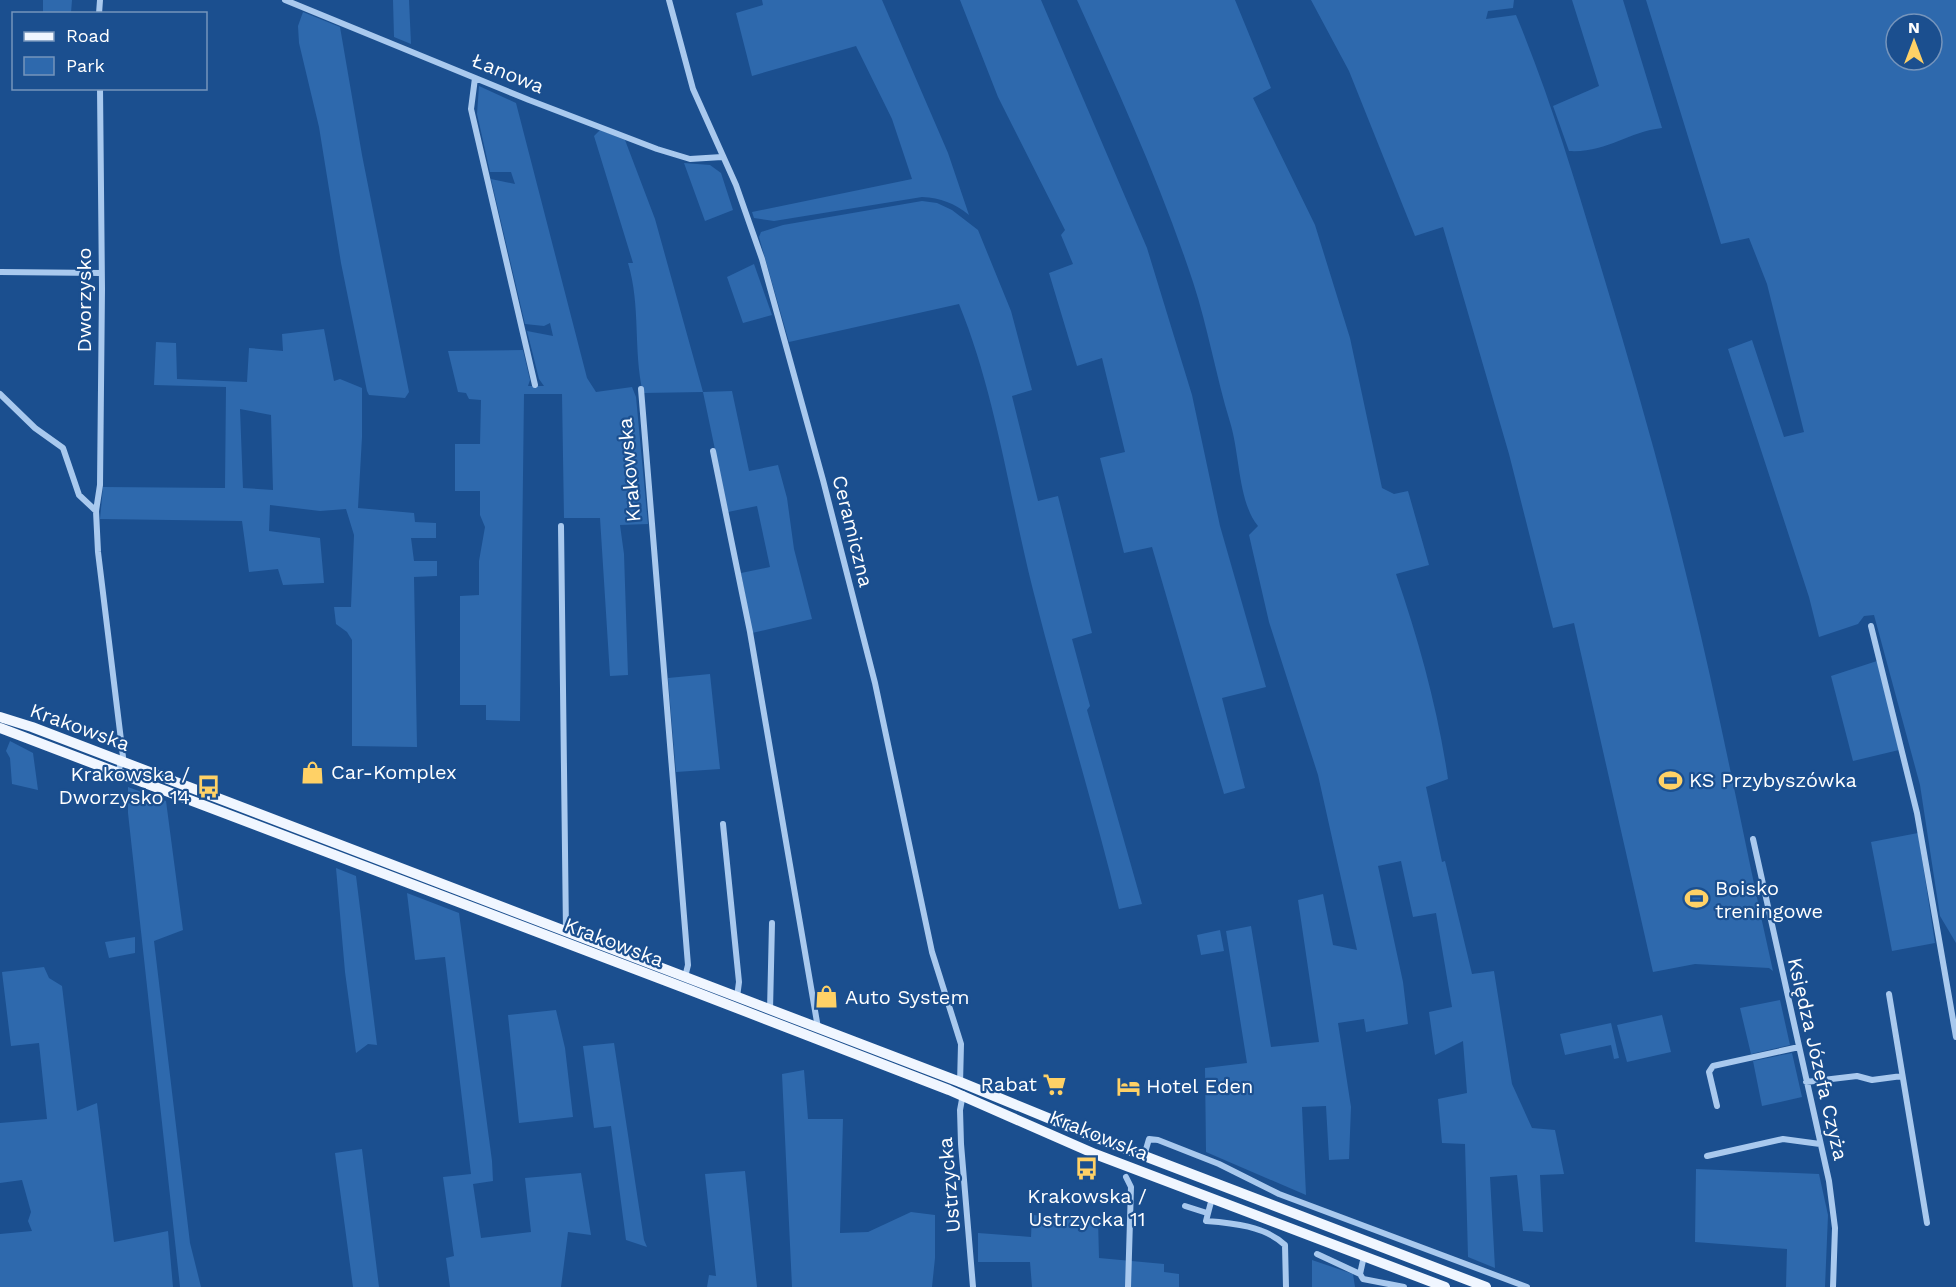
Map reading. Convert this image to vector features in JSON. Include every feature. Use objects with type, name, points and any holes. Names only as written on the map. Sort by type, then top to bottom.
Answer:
[{"type":"main road","name":"Krakowska","points":[[0,717],[122,761],[960,1082],[1144,1156],[1486,1287]]},
{"type":"main road","name":"Krakowska","points":[[0,728],[963,1096],[1077,1147],[1444,1287]]},
{"type":"street","name":"Łanowa","points":[[285,0],[657,149],[690,159],[722,157]]},
{"type":"street","name":"Ceramiczna","points":[[669,0],[693,88],[736,185],[762,260],[823,480],[875,683],[932,952],[961,1044],[960,1082]]},
{"type":"street","points":[[475,78],[471,109],[535,385]]},
{"type":"street","name":"Dworzysko","points":[[100,90],[100,485],[96,511],[98,552],[122,740],[122,761],[118,772]]},
{"type":"street","points":[[0,272],[101,273]]},
{"type":"street","name":"Krakowska","points":[[641,390],[688,965],[685,978]]},
{"type":"street","points":[[0,394],[34,428],[63,448],[79,495],[96,511]]},
{"type":"street","points":[[713,451],[750,632],[818,1028]]},
{"type":"street","points":[[561,526],[568,905],[566,932]]},
{"type":"street","points":[[1871,626],[1917,813],[1956,1037]]},
{"type":"street","points":[[723,824],[738,971],[737,997]]},
{"type":"street","name":"Księdza Józefa Czyża","points":[[1753,839],[1833,1203],[1833,1287]]},
{"type":"street","points":[[770,1010],[772,923]]},
{"type":"street","points":[[1889,994],[1927,1223]]},
{"type":"street","points":[[1717,1106],[1709,1072],[1713,1066],[1799,1047]]},
{"type":"street","points":[[1806,1082],[1857,1076],[1872,1080],[1902,1076]]},
{"type":"street","name":"Ustrzycka","points":[[960,1082],[963,1096],[960,1121],[973,1287]]},
{"type":"street","name":"Krakowska","points":[[1144,1156],[1149,1139],[1158,1140],[1219,1164],[1278,1194],[1527,1287]]},
{"type":"street","points":[[1707,1156],[1783,1139],[1820,1144]]},
{"type":"street","points":[[1126,1178],[1131,1187],[1128,1287]]},
{"type":"street","points":[[1212,1198],[1206,1221],[1244,1226],[1278,1238],[1285,1245],[1286,1287]]},
{"type":"street","points":[[1185,1206],[1207,1213]]},
{"type":"street","points":[[1317,1254],[1371,1281],[1404,1287]]},
{"type":"street","points":[[1360,1274],[1364,1256]]},
{"type":"green space","points":[[43,0],[72,0],[71,12],[43,12]]},
{"type":"green space","points":[[393,0],[409,0],[411,44],[394,37]]},
{"type":"green space","points":[[762,0],[882,0],[948,153],[969,215],[947,202],[922,197],[774,221],[754,218],[752,212],[912,179],[892,119],[856,46],[752,76],[736,13],[763,5]]},
{"type":"green space","points":[[960,0],[1041,0],[1147,248],[1192,395],[1220,526],[1266,687],[1222,698],[1245,788],[1224,794],[1152,547],[1124,553],[1100,458],[1125,452],[1102,358],[1077,366],[1049,273],[1073,264],[1061,235],[1065,230],[998,97]]},
{"type":"green space","points":[[1077,0],[1235,0],[1271,88],[1253,98],[1315,225],[1350,338],[1382,488],[1394,494],[1408,491],[1429,565],[1396,574],[1427,676],[1448,779],[1426,787],[1442,862],[1445,861],[1472,974],[1494,971],[1512,1084],[1532,1128],[1555,1130],[1564,1174],[1540,1175],[1543,1232],[1523,1231],[1517,1175],[1490,1177],[1495,1268],[1468,1257],[1465,1144],[1442,1143],[1438,1099],[1467,1093],[1463,1041],[1435,1055],[1429,1012],[1452,1007],[1436,913],[1413,917],[1401,861],[1378,866],[1403,982],[1408,1024],[1366,1032],[1364,1019],[1338,1023],[1351,1107],[1349,1159],[1329,1160],[1326,1106],[1302,1107],[1306,1195],[1206,1152],[1205,1068],[1247,1063],[1226,931],[1251,926],[1271,1047],[1319,1042],[1298,900],[1323,894],[1333,945],[1357,950],[1318,775],[1269,622],[1249,535],[1258,526],[1251,516],[1243,491],[1233,435],[1198,299],[1181,246],[1153,175]]},
{"type":"green space","points":[[1311,0],[1514,0],[1513,8],[1488,11],[1486,19],[1516,15],[1552,111],[1593,241],[1637,389],[1700,630],[1773,971],[1769,968],[1695,964],[1653,972],[1574,623],[1553,628],[1509,454],[1443,227],[1415,236],[1349,71]]},
{"type":"green space","points":[[1572,0],[1623,0],[1662,128],[1595,149],[1569,151],[1553,106],[1599,86]]},
{"type":"green space","points":[[1646,0],[1956,0],[1956,943],[1940,916],[1920,785],[1874,615],[1864,616],[1858,624],[1819,637],[1809,597],[1728,349],[1752,340],[1784,437],[1804,432],[1767,284],[1749,238],[1721,244]]},
{"type":"green space","points":[[303,12],[340,27],[362,155],[409,392],[405,398],[369,395],[367,391],[341,263],[319,127],[299,43],[298,26]]},
{"type":"green space","points":[[479,86],[516,103],[587,378],[596,392],[632,387],[636,397],[648,524],[620,525],[624,554],[628,675],[610,676],[600,518],[564,518],[562,394],[524,394],[520,721],[486,720],[486,705],[460,705],[460,596],[479,595],[479,561],[485,527],[480,515],[480,491],[455,491],[455,444],[480,444],[481,400],[469,399],[466,393],[458,392],[448,351],[523,350],[530,380],[528,386],[544,386],[539,379],[527,331],[553,336],[550,323],[544,326],[525,324],[491,179],[515,184],[511,172],[490,172],[477,114]]},
{"type":"green space","points":[[600,130],[625,140],[655,219],[703,392],[643,393],[638,361],[634,295],[628,263],[633,263],[594,136]]},
{"type":"green space","points":[[684,163],[710,165],[721,173],[733,210],[705,221]]},
{"type":"green space","points":[[922,201],[937,203],[952,210],[978,230],[1011,311],[1032,390],[1012,396],[1038,501],[1058,496],[1092,633],[1072,639],[1090,706],[1087,710],[1142,904],[1119,909],[1033,590],[983,374],[959,304],[789,342],[759,237],[761,232],[783,225]]},
{"type":"green space","points":[[754,264],[772,315],[743,323],[727,277]]},
{"type":"green space","points":[[324,329],[334,381],[340,379],[362,388],[358,508],[414,513],[415,522],[436,523],[436,538],[411,538],[414,561],[437,561],[437,576],[414,577],[417,747],[352,746],[352,640],[347,632],[336,624],[334,607],[351,607],[354,535],[346,509],[320,511],[270,505],[269,531],[320,538],[324,583],[283,585],[278,569],[249,572],[242,521],[100,519],[103,487],[225,488],[226,387],[154,385],[156,342],[176,343],[177,379],[247,382],[249,348],[283,351],[282,334]],"holes":[[[240,409],[271,415],[273,490],[243,488]]]},
{"type":"green space","points":[[732,391],[749,471],[778,465],[787,498],[794,549],[812,619],[752,633],[741,573],[770,567],[757,506],[728,512],[703,392]]},
{"type":"green space","points":[[1877,661],[1899,750],[1853,761],[1831,676]]},
{"type":"green space","points":[[710,674],[720,769],[676,772],[668,678]]},
{"type":"green space","points":[[10,741],[33,753],[38,790],[12,784],[10,758],[6,751]]},
{"type":"green space","points":[[128,787],[166,801],[183,930],[154,941],[190,1243],[201,1287],[180,1287],[128,813]]},
{"type":"green space","points":[[1918,833],[1935,943],[1892,951],[1871,842]]},
{"type":"green space","points":[[336,868],[356,876],[377,1045],[368,1044],[356,1053],[345,972]]},
{"type":"green space","points":[[407,893],[459,913],[492,1161],[493,1181],[473,1184],[481,1238],[531,1232],[525,1178],[581,1173],[591,1235],[568,1232],[561,1287],[450,1287],[446,1258],[454,1256],[443,1177],[471,1174],[445,957],[415,960]]},
{"type":"green space","points":[[1220,930],[1224,951],[1201,955],[1197,935]]},
{"type":"green space","points":[[135,937],[135,953],[109,958],[105,942]]},
{"type":"green space","points":[[44,967],[49,978],[62,986],[77,1111],[97,1103],[114,1242],[168,1231],[173,1287],[0,1287],[0,1234],[32,1231],[28,1221],[31,1212],[22,1180],[0,1183],[0,1123],[47,1119],[39,1043],[11,1046],[2,972]]},
{"type":"green space","points":[[1780,1000],[1790,1045],[1751,1054],[1740,1008]]},
{"type":"green space","points":[[556,1010],[565,1048],[573,1117],[519,1123],[508,1015]]},
{"type":"green space","points":[[1662,1015],[1671,1052],[1627,1062],[1617,1025]]},
{"type":"green space","points":[[1611,1023],[1619,1058],[1614,1059],[1611,1045],[1565,1055],[1560,1034]]},
{"type":"green space","points":[[614,1043],[644,1240],[647,1247],[626,1240],[611,1126],[594,1128],[583,1046]]},
{"type":"green space","points":[[1792,1053],[1802,1097],[1762,1106],[1753,1061]]},
{"type":"green space","points":[[804,1070],[808,1119],[843,1119],[840,1233],[868,1232],[911,1212],[935,1215],[932,1287],[792,1287],[782,1074]]},
{"type":"green space","points":[[362,1149],[379,1287],[353,1287],[335,1153]]},
{"type":"green space","points":[[1696,1169],[1819,1174],[1828,1215],[1825,1287],[1786,1287],[1787,1249],[1695,1242]]},
{"type":"green space","points":[[745,1171],[757,1287],[707,1287],[709,1275],[716,1276],[705,1174]]},
{"type":"green space","points":[[1032,1215],[1098,1219],[1099,1258],[1164,1264],[1164,1272],[1179,1274],[1179,1287],[1032,1287],[1030,1262],[978,1262],[978,1233],[1031,1237]]},
{"type":"green space","points":[[1312,1260],[1353,1274],[1355,1287],[1312,1287]]},
{"type":"place","name":"Car-Komplex","points":[[313,772]]},
{"type":"place","name":"KS Przybyszówka","points":[[1671,780]]},
{"type":"place","name":"Krakowska / Dworzysko 14","points":[[208,786]]},
{"type":"place","name":"Boisko treningowe","points":[[1697,899]]},
{"type":"place","name":"Auto System","points":[[827,997]]},
{"type":"place","name":"Rabat","points":[[1055,1084]]},
{"type":"place","name":"Hotel Eden","points":[[1128,1086]]},
{"type":"place","name":"Krakowska / Ustrzycka 11","points":[[1087,1169]]}]
